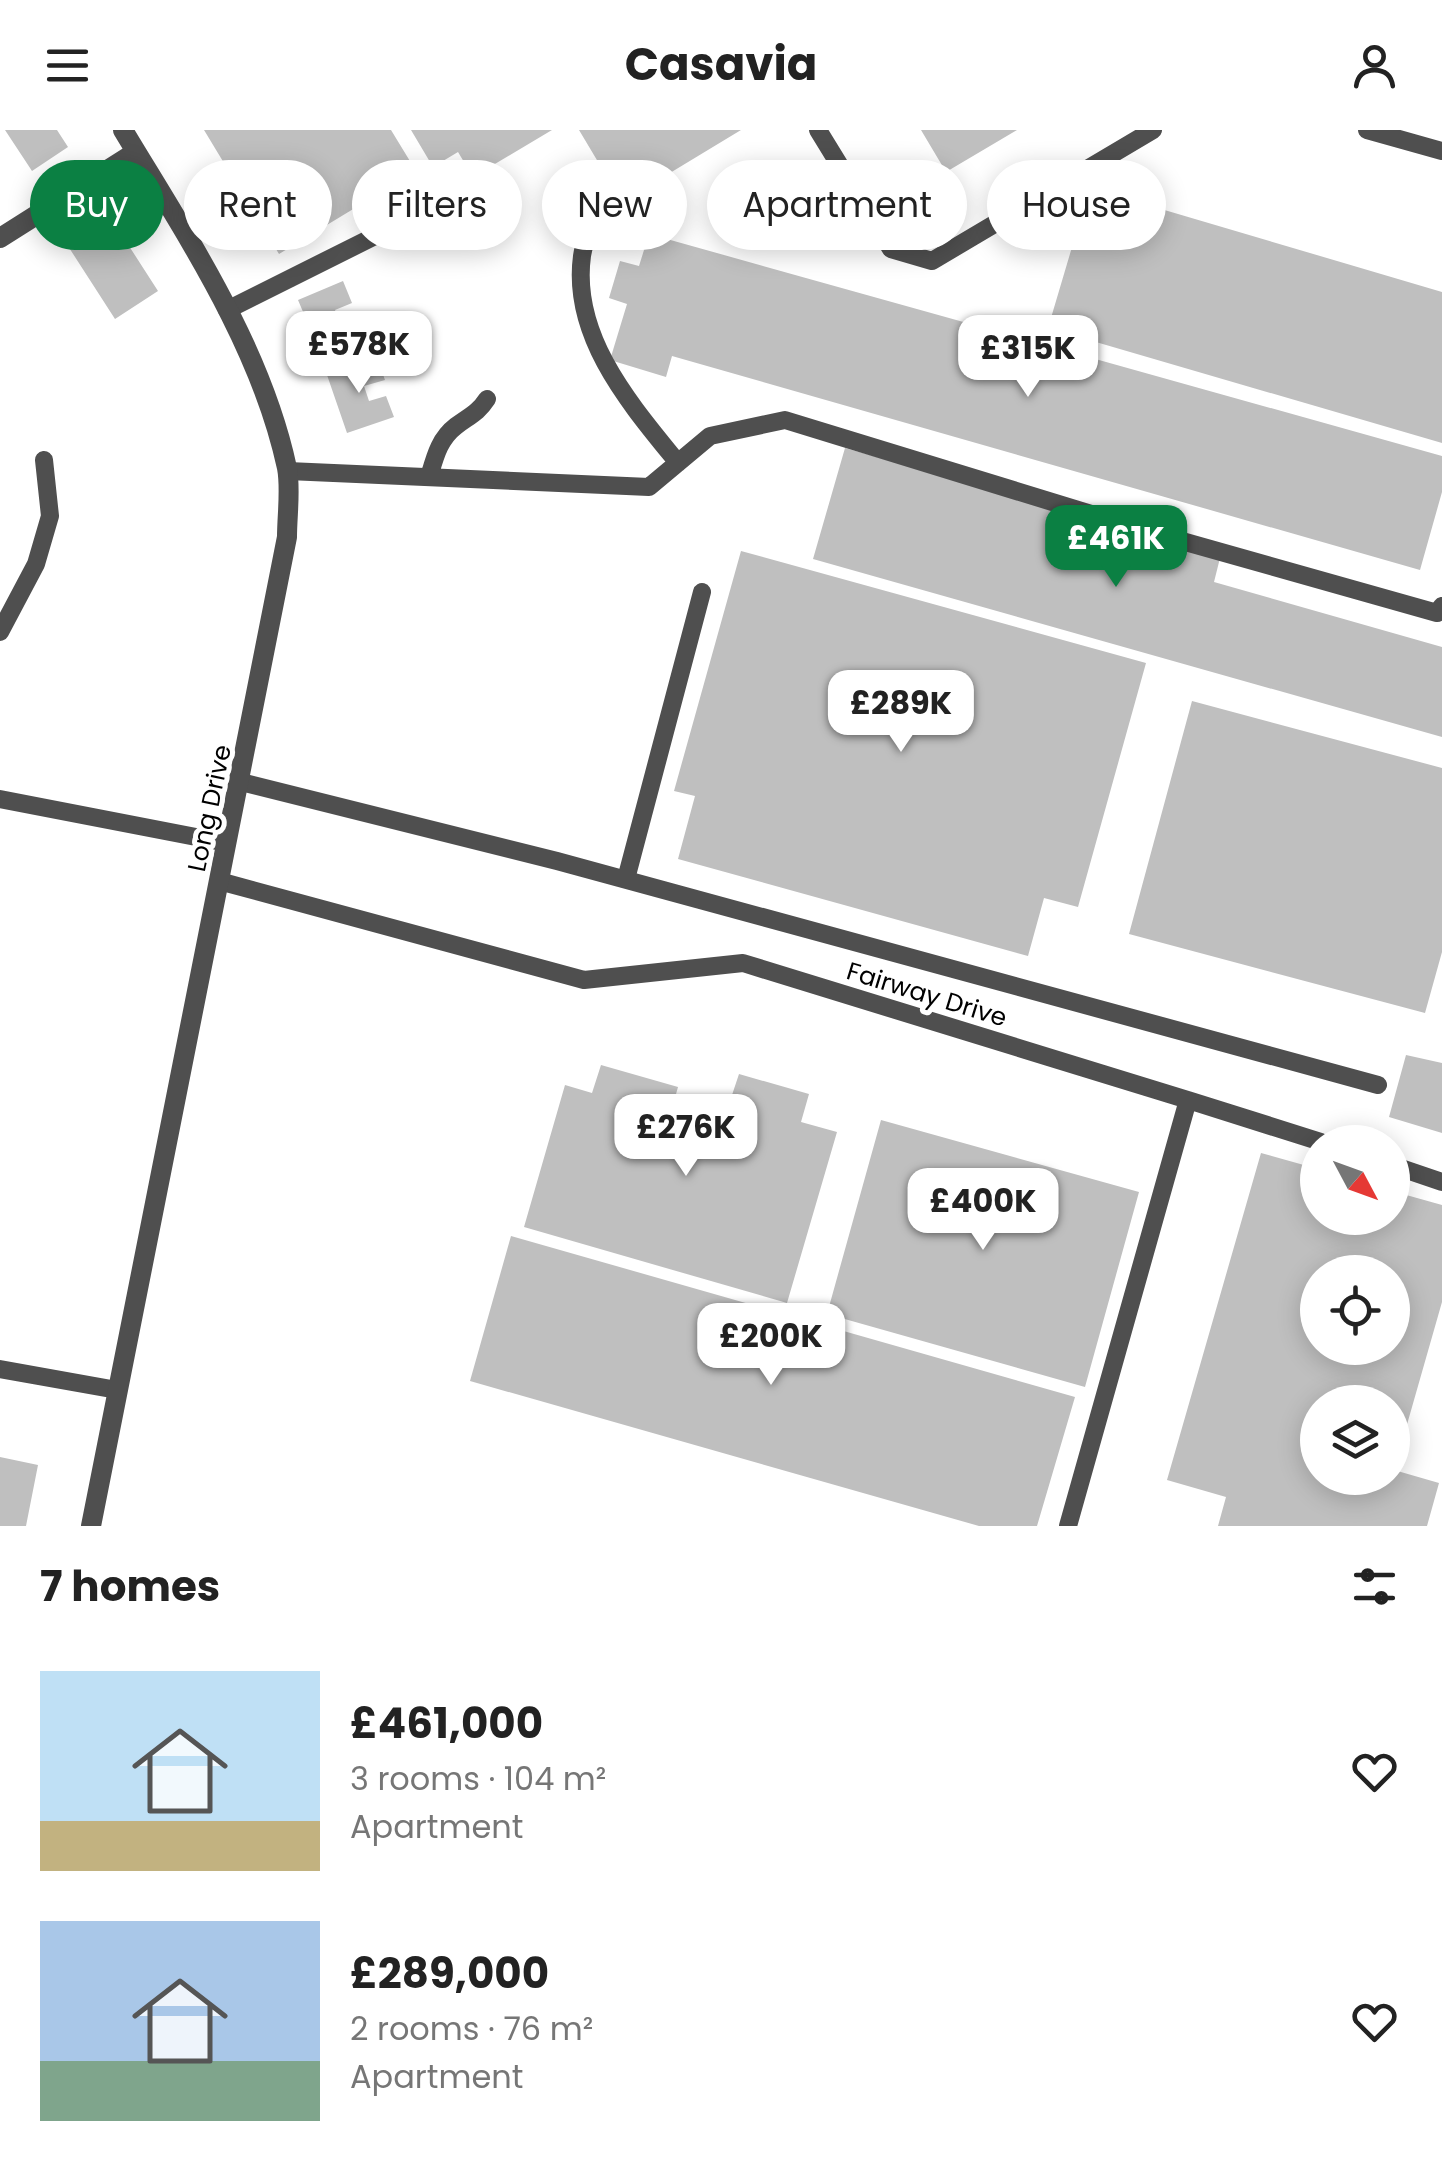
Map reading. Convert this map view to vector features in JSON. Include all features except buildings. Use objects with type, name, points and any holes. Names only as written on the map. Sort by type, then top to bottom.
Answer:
[{"type":"street","name":"Long Drive","points":[[90,1526],[287,536],[288,470],[260,383],[227,310],[123,130]]},
{"type":"street","points":[[0,238],[136,152]]},
{"type":"lane","points":[[818,130],[891,250],[932,261],[1148,131]]},
{"type":"lane","points":[[1368,130],[1442,151]]},
{"type":"lane","points":[[227,310],[352,248]]},
{"type":"lane","points":[[584,250],[585,307],[600,357],[630,404],[678,463]]},
{"type":"lane","points":[[429,477],[440,442],[476,414],[487,398]]},
{"type":"lane","points":[[288,470],[650,488],[710,436],[785,420],[1169,538],[1438,613],[1442,606]]},
{"type":"lane","points":[[0,632],[36,564],[50,516],[44,460]]},
{"type":"lane","points":[[626,879],[702,592]]},
{"type":"lane","points":[[241,782],[626,879],[1378,1085]]},
{"type":"lane","points":[[0,799],[227,843]]},
{"type":"lane","name":"Fairway Drive","points":[[219,881],[584,980],[743,963],[1300,1135]]},
{"type":"lane","points":[[1068,1526],[1188,1100]]},
{"type":"lane","points":[[1410,1171],[1442,1182]]},
{"type":"lane","points":[[0,1369],[118,1390]]}]
